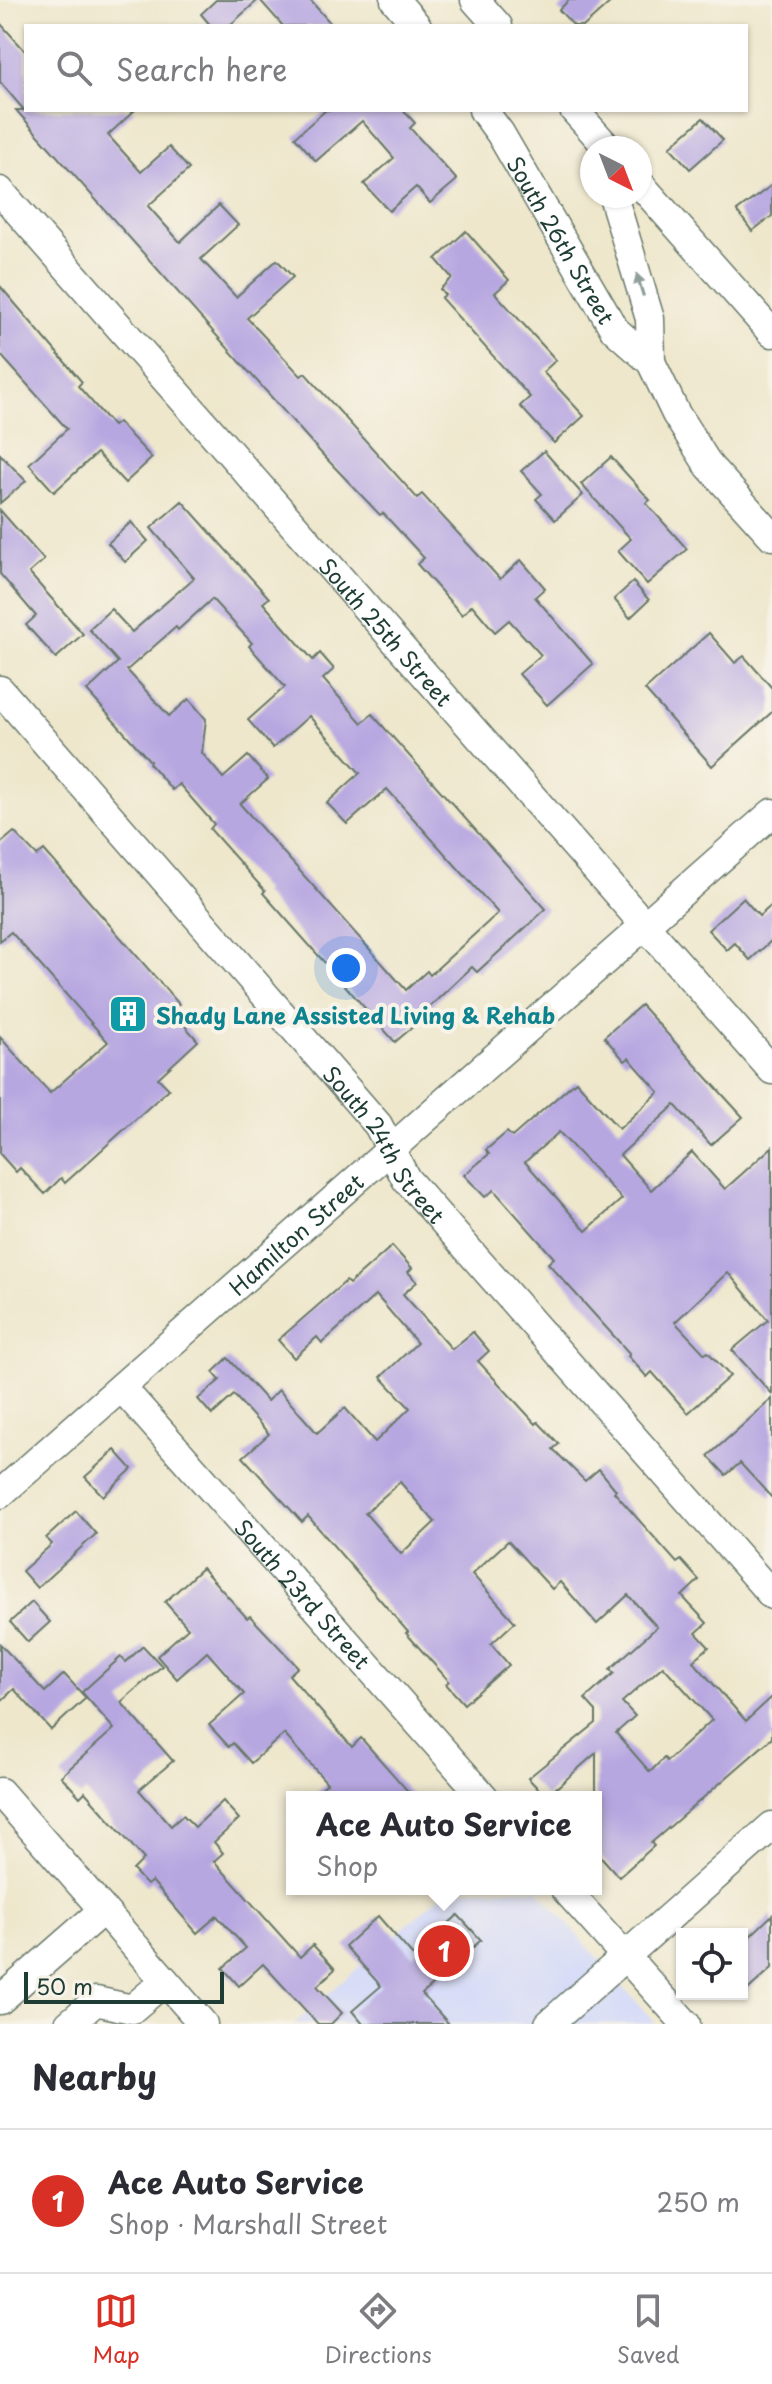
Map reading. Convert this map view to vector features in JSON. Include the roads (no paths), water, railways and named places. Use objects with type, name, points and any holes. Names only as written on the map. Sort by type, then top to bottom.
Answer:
[{"type":"street","points":[[395,0],[415,24]]},
{"type":"street","points":[[475,0],[496,24]]},
{"type":"street","name":"South 26th Street","points":[[484,112],[500,133],[614,329],[651,362],[676,414],[709,466],[772,536]]},
{"type":"street","points":[[576,112],[597,136]]},
{"type":"street","name":"South 25th Street","points":[[0,191],[772,1070]]},
{"type":"street","points":[[652,198],[772,333]]},
{"type":"street","name":"South 26th Street","points":[[617,208],[650,319],[651,362]]},
{"type":"street","name":"South 24th Street","points":[[6,708],[378,1125],[406,1179],[772,1595]]},
{"type":"street","name":"Hamilton Street","points":[[0,1494],[772,813]]},
{"type":"street","name":"South 23rd Street","points":[[122,1388],[479,1791]]},
{"type":"street","points":[[0,1792],[203,2024]]},
{"type":"street","points":[[549,2024],[772,1826]]},
{"type":"street","points":[[570,1895],[686,2024]]},
{"type":"street","points":[[0,2000],[103,1910]]},
{"type":"street","points":[[69,2024],[96,2001],[132,2009],[165,1981]]},
{"type":"place","name":"Shady Lane Assisted Living & Rehab","points":[[128,1014]]},
{"type":"place","name":"Ace Auto Service","points":[[444,1951]]}]
